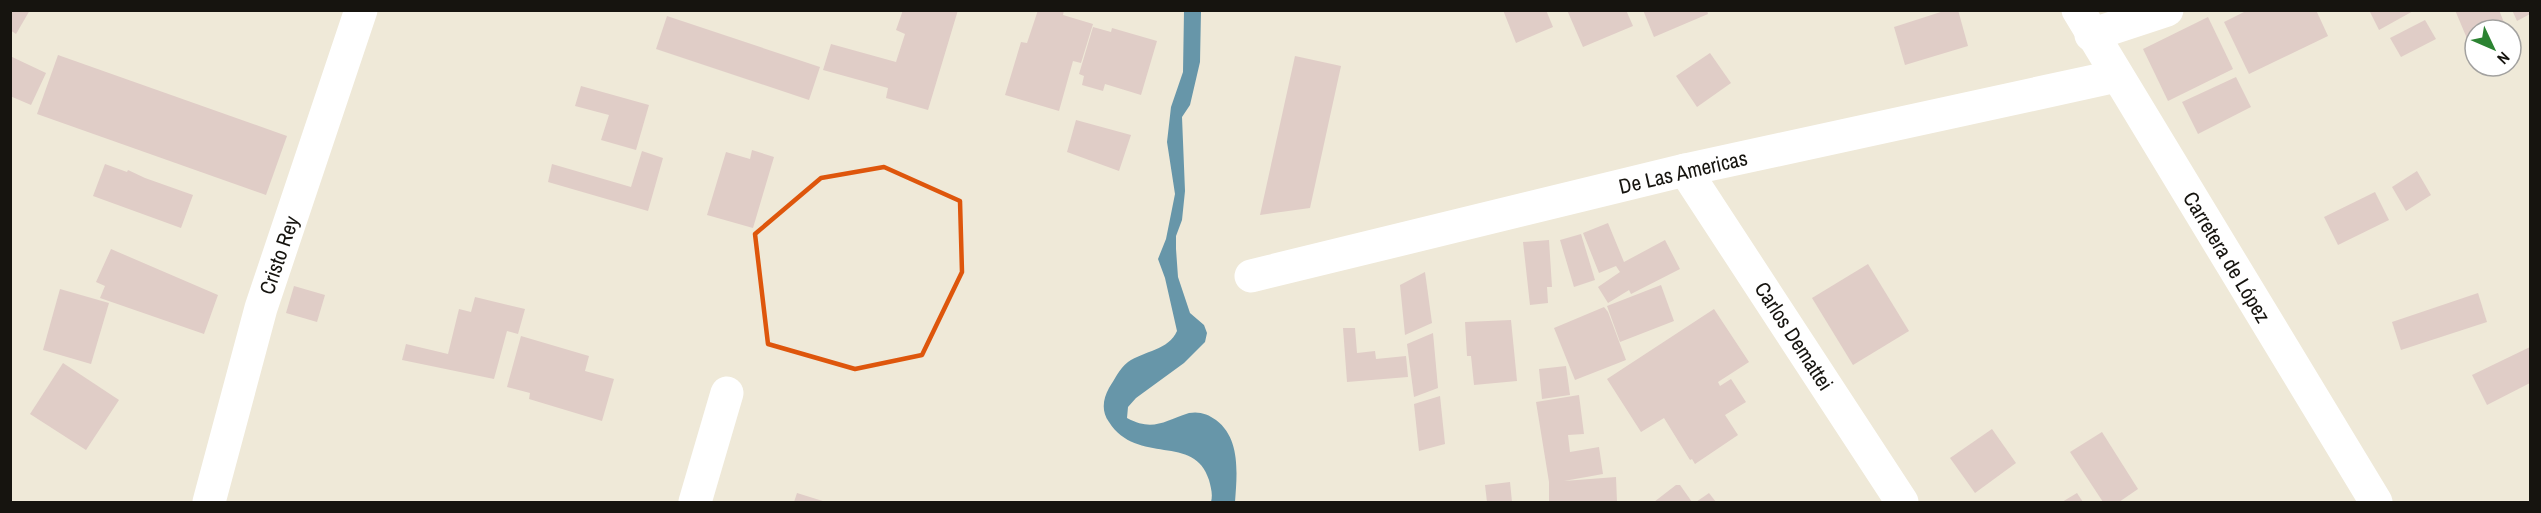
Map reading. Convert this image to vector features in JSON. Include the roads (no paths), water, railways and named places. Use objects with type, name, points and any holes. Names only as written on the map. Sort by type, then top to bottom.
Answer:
[{"type":"street","name":"Cristo Rey","points":[[209,502],[261,308],[361,10]]},
{"type":"street","points":[[2085,23],[2167,10]]},
{"type":"street","name":"Carretera de López","points":[[2085,23],[2376,502]]},
{"type":"street","name":"De Las Americas","points":[[1251,276],[1685,170],[2117,76]]},
{"type":"street","name":"Carlos Demattei","points":[[1685,170],[1902,502]]},
{"type":"street","points":[[695,502],[727,393]]},
{"type":"water","points":[[1184,11],[1201,11],[1200,62],[1190,105],[1182,117],[1185,191],[1182,220],[1176,236],[1178,277],[1190,313],[1204,325],[1207,333],[1205,342],[1184,363],[1136,398],[1128,407],[1127,418],[1151,425],[1196,412],[1216,420],[1230,437],[1234,447],[1235,502],[1211,502],[1210,483],[1202,466],[1191,457],[1134,443],[1121,435],[1109,422],[1104,409],[1107,392],[1125,365],[1134,358],[1162,346],[1177,331],[1165,278],[1158,259],[1166,239],[1175,194],[1167,142],[1171,107],[1183,72]]}]
